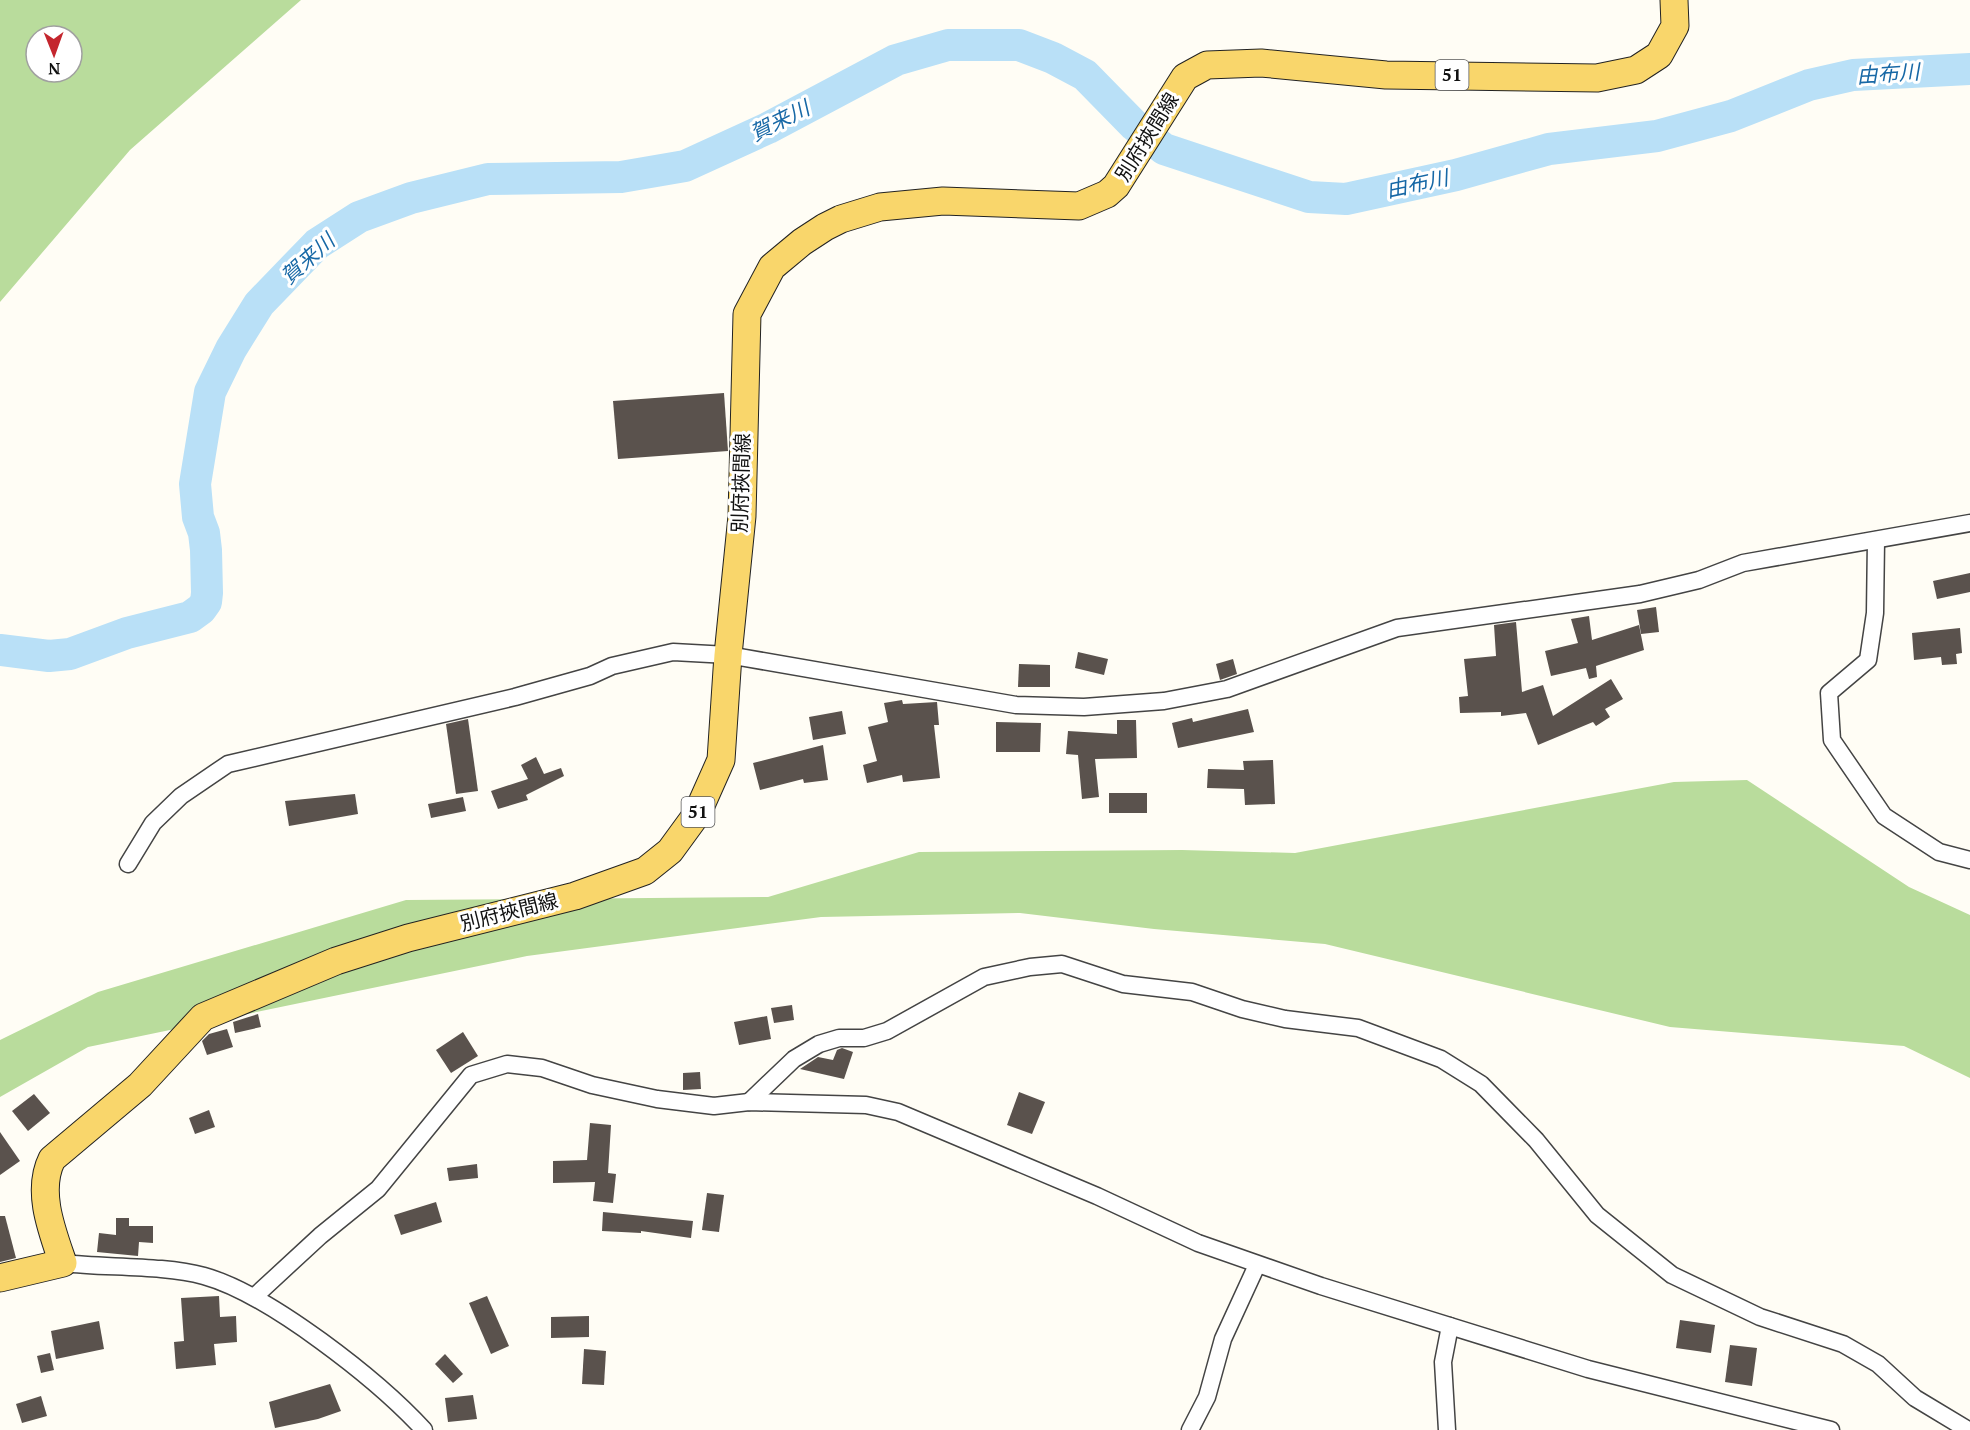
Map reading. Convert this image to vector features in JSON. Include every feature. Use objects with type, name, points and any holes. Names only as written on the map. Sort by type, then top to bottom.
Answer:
[{"type":"main road","name":"別府挾間線","points":[[63,1263],[51,1229],[47,1201],[47,1169],[52,1159],[140,1085],[203,1017],[336,961],[408,938],[574,896],[645,872],[670,851],[697,814],[721,760],[728,655],[742,516],[747,314],[772,267],[802,242],[841,219],[880,207],[943,201],[1079,206],[1107,194],[1116,186],[1185,77],[1207,65],[1222,62],[1261,63],[1386,75],[1597,78],[1636,70],[1659,55],[1675,26],[1674,0]]},
{"type":"main road","points":[[0,1278],[63,1263]]},
{"type":"street","points":[[128,864],[153,823],[181,796],[228,764],[515,697],[590,676],[612,666],[673,652],[728,655],[1016,705],[1084,707],[1164,701],[1227,689],[1397,628],[1640,594],[1699,580],[1743,563],[1970,523]]},
{"type":"street","points":[[1876,540],[1875,613],[1868,660],[1829,693],[1832,740],[1884,816],[1939,852],[1970,860]]},
{"type":"street","points":[[749,1102],[794,1059],[819,1044],[839,1038],[864,1038],[887,1031],[984,977],[1029,967],[1062,964],[1123,984],[1192,992],[1242,1009],[1285,1019],[1358,1028],[1441,1059],[1481,1083],[1536,1140],[1597,1215],[1672,1275],[1760,1317],[1843,1344],[1878,1364],[1915,1398],[1968,1430]]},
{"type":"street","points":[[254,1297],[320,1236],[378,1189],[471,1075],[507,1064],[542,1068],[592,1085],[657,1099],[714,1106],[749,1102],[866,1105],[898,1112],[1097,1196],[1198,1243],[1257,1265],[1588,1370],[1831,1430]]},
{"type":"street","points":[[63,1263],[201,1275],[239,1288],[344,1359],[424,1430]]},
{"type":"street","points":[[1190,1430],[1207,1397],[1223,1339],[1257,1265]]},
{"type":"street","points":[[1447,1430],[1443,1362],[1450,1326]]},
{"type":"green space","points":[[0,0],[301,0],[130,150],[0,302]]},
{"type":"green space","points":[[1747,780],[1909,887],[1970,915],[1970,1078],[1904,1046],[1670,1027],[1325,944],[1154,929],[1020,913],[821,917],[527,956],[88,1047],[0,1097],[0,1040],[98,992],[406,900],[768,897],[919,852],[1182,850],[1295,853],[1674,782]]},
{"type":"building","points":[[724,393],[728,451],[618,459],[613,401]]},
{"type":"building","points":[[1970,573],[1970,592],[1937,599],[1933,581]]},
{"type":"building","points":[[1656,607],[1659,632],[1641,634],[1637,610]]},
{"type":"building","points":[[1589,616],[1592,640],[1639,625],[1644,650],[1596,666],[1597,677],[1589,679],[1586,668],[1551,676],[1545,651],[1578,643],[1571,619]]},
{"type":"building","points":[[1516,622],[1522,692],[1543,685],[1553,716],[1611,679],[1623,699],[1605,709],[1610,717],[1596,726],[1593,722],[1538,745],[1526,713],[1501,716],[1501,712],[1460,713],[1459,697],[1468,696],[1464,659],[1496,656],[1494,625]]},
{"type":"building","points":[[1960,628],[1962,653],[1956,654],[1957,664],[1942,665],[1941,657],[1914,660],[1912,633]]},
{"type":"building","points":[[1078,652],[1108,659],[1104,675],[1075,668]]},
{"type":"building","points":[[1233,659],[1237,674],[1220,680],[1216,664]]},
{"type":"building","points":[[1019,664],[1050,665],[1050,687],[1018,687]]},
{"type":"building","points":[[902,700],[903,704],[937,702],[939,725],[934,725],[940,778],[903,782],[902,775],[867,783],[863,765],[877,761],[868,727],[888,722],[884,703]]},
{"type":"building","points":[[1248,709],[1254,732],[1178,748],[1172,723],[1192,718],[1193,722]]},
{"type":"building","points":[[842,711],[846,734],[813,740],[809,717]]},
{"type":"building","points":[[468,719],[478,791],[456,794],[446,724]]},
{"type":"building","points":[[1117,720],[1136,720],[1137,758],[1095,759],[1099,797],[1082,799],[1078,755],[1066,754],[1068,731],[1117,734]]},
{"type":"building","points":[[996,722],[1041,723],[1040,752],[996,752]]},
{"type":"building","points":[[823,745],[828,780],[804,783],[803,779],[760,790],[753,763]]},
{"type":"building","points":[[536,757],[544,774],[561,768],[564,776],[526,795],[528,800],[498,809],[491,791],[528,779],[521,765]]},
{"type":"building","points":[[1273,760],[1275,804],[1245,805],[1244,789],[1207,788],[1208,769],[1244,770],[1243,761]]},
{"type":"building","points":[[1109,793],[1147,793],[1147,813],[1109,813]]},
{"type":"building","points":[[355,794],[358,814],[289,826],[285,801]]},
{"type":"building","points":[[463,797],[466,811],[431,818],[428,804]]},
{"type":"building","points":[[792,1005],[794,1020],[774,1023],[771,1008]]},
{"type":"building","points":[[258,1014],[261,1027],[235,1033],[233,1022]]},
{"type":"building","points":[[767,1016],[771,1039],[739,1045],[734,1022]]},
{"type":"building","points":[[227,1029],[233,1047],[207,1055],[202,1041],[209,1034]]},
{"type":"building","points":[[463,1032],[478,1056],[451,1073],[436,1050]]},
{"type":"building","points":[[842,1048],[853,1052],[844,1079],[800,1069],[818,1057],[833,1060],[837,1050]]},
{"type":"building","points":[[700,1072],[701,1089],[683,1090],[683,1073]]},
{"type":"building","points":[[1019,1092],[1045,1102],[1032,1134],[1007,1125]]},
{"type":"building","points":[[34,1094],[50,1113],[28,1131],[12,1111]]},
{"type":"building","points":[[209,1110],[215,1127],[195,1134],[189,1118]]},
{"type":"building","points":[[590,1123],[611,1125],[608,1173],[616,1174],[613,1203],[593,1201],[595,1182],[553,1183],[553,1161],[587,1160]]},
{"type":"building","points":[[0,1132],[20,1161],[0,1175]]},
{"type":"building","points":[[477,1164],[478,1178],[449,1181],[447,1168]]},
{"type":"building","points":[[707,1193],[724,1195],[719,1232],[702,1230]]},
{"type":"building","points":[[436,1202],[442,1222],[401,1235],[394,1215]]},
{"type":"building","points":[[603,1212],[693,1221],[691,1238],[641,1231],[641,1233],[602,1231]]},
{"type":"building","points":[[0,1216],[5,1216],[16,1258],[0,1262]]},
{"type":"building","points":[[116,1218],[129,1218],[129,1226],[153,1226],[153,1243],[139,1242],[138,1256],[97,1252],[99,1233],[116,1235]]},
{"type":"building","points":[[219,1296],[220,1317],[236,1316],[237,1342],[214,1344],[216,1365],[176,1369],[174,1342],[184,1341],[181,1298]]},
{"type":"building","points":[[487,1296],[509,1346],[491,1354],[469,1303]]},
{"type":"building","points":[[589,1316],[589,1337],[551,1338],[551,1317]]},
{"type":"building","points":[[1680,1320],[1715,1325],[1711,1353],[1676,1348]]},
{"type":"building","points":[[99,1321],[104,1349],[56,1359],[51,1331]]},
{"type":"building","points":[[1730,1345],[1757,1348],[1752,1386],[1725,1382]]},
{"type":"building","points":[[584,1349],[606,1351],[604,1385],[582,1384]]},
{"type":"building","points":[[50,1353],[54,1370],[41,1373],[37,1356]]},
{"type":"building","points":[[445,1354],[463,1374],[453,1383],[435,1364]]},
{"type":"building","points":[[330,1384],[341,1411],[318,1419],[275,1428],[269,1402]]},
{"type":"building","points":[[473,1395],[477,1419],[448,1422],[445,1398]]},
{"type":"building","points":[[41,1396],[47,1416],[22,1423],[16,1404]]},
{"type":"waterway","name":"賀来川","points":[[0,650],[49,656],[70,654],[127,633],[190,617],[201,609],[206,602],[207,593],[206,550],[204,533],[198,517],[195,484],[210,392],[231,349],[259,304],[317,244],[359,217],[411,198],[488,179],[621,177],[685,166],[768,128],[896,60],[948,45],[1019,45],[1053,58],[1085,75],[1134,125],[1164,149],[1309,197],[1346,199],[1456,175],[1549,149],[1657,136],[1731,116],[1809,85],[1853,75],[1970,69]]},
{"type":"water label","name":"由布川","points":[[1888,74]]},
{"type":"water label","name":"由布川","points":[[1417,184]]}]
